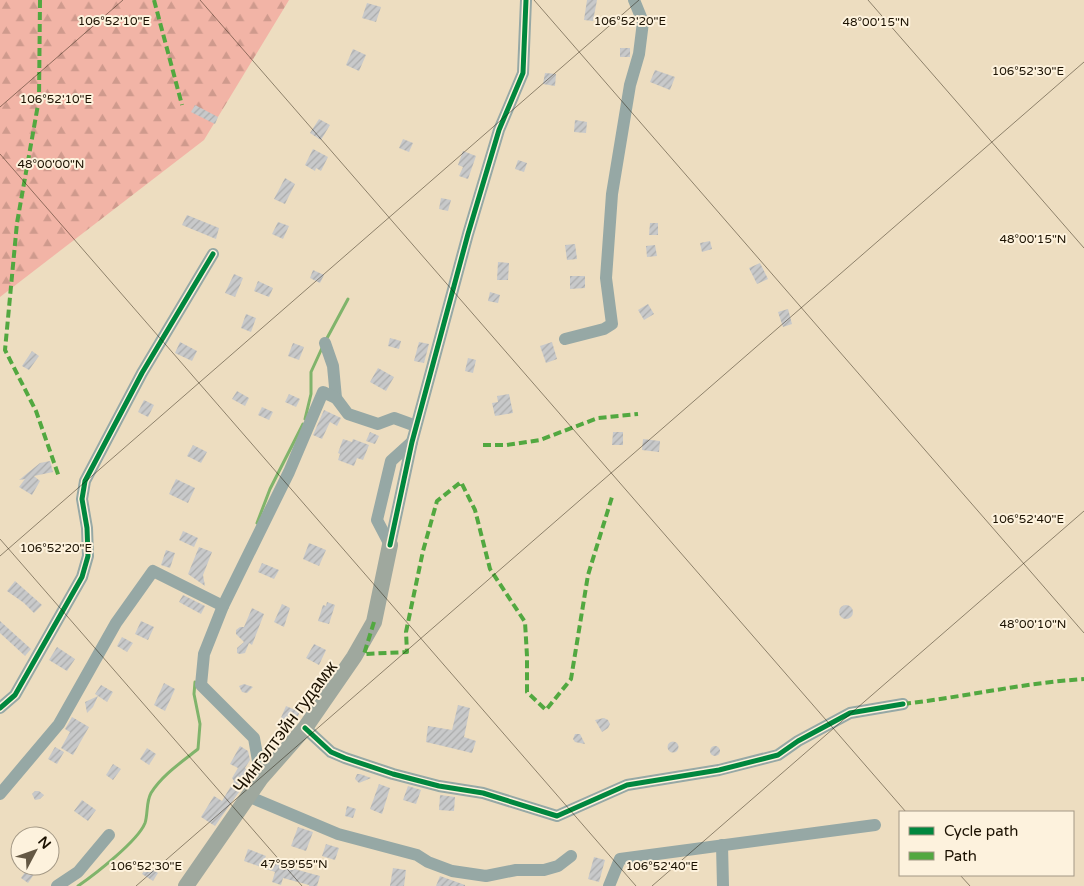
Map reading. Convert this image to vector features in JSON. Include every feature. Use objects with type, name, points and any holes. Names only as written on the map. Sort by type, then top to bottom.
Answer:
[{"type":"main road","name":"Чингэлтэйн гудамж","points":[[186,886],[262,778],[305,728],[354,657],[374,622],[390,545]]},
{"type":"street","points":[[390,545],[416,426],[479,196],[499,130],[523,73],[526,0]]},
{"type":"street","points":[[565,338],[604,329],[612,324],[606,278],[612,194],[630,85],[639,54],[643,22],[634,0]]},
{"type":"street","points":[[0,708],[15,695],[82,577],[88,556],[87,528],[82,499],[85,481],[142,372],[213,254]]},
{"type":"street","points":[[325,343],[332,366],[336,398]]},
{"type":"street","points":[[262,778],[254,738],[201,685],[204,654],[223,606],[289,472],[323,392],[336,398],[348,414],[378,424],[394,418],[416,426]]},
{"type":"street","points":[[390,545],[377,520],[391,461],[412,442]]},
{"type":"street","points":[[0,794],[59,724],[116,623],[153,571],[223,606]]},
{"type":"street","points":[[305,728],[331,752],[345,758],[393,774],[439,786],[483,793],[557,816],[627,785],[719,770],[778,755],[798,741],[850,713],[903,704]]},
{"type":"street","points":[[250,797],[338,834],[417,854],[428,862],[452,871],[486,876],[516,870],[544,870],[558,866],[572,856]]},
{"type":"street","points":[[608,886],[620,859],[875,825]]},
{"type":"street","points":[[57,886],[78,872],[109,835]]},
{"type":"street","points":[[722,845],[723,886]]},
{"type":"green space","points":[[0,0],[289,0],[204,140],[0,297]]},
{"type":"building","points":[[587,0],[597,0],[593,21],[584,20]]},
{"type":"building","points":[[367,3],[381,7],[376,22],[362,18]]},
{"type":"building","points":[[620,48],[630,48],[630,57],[620,57]]},
{"type":"building","points":[[353,49],[366,55],[359,71],[346,65]]},
{"type":"building","points":[[655,70],[675,77],[670,90],[650,82]]},
{"type":"building","points":[[545,73],[556,74],[555,86],[543,84]]},
{"type":"building","points":[[195,105],[218,117],[215,124],[191,112]]},
{"type":"building","points":[[319,119],[330,125],[321,140],[310,133]]},
{"type":"building","points":[[575,120],[587,122],[586,133],[574,132]]},
{"type":"building","points":[[403,139],[413,143],[409,152],[399,148]]},
{"type":"building","points":[[313,149],[328,157],[321,171],[316,168],[315,171],[305,165]]},
{"type":"building","points":[[463,151],[476,156],[468,179],[459,176],[463,167],[458,165]]},
{"type":"building","points":[[518,160],[527,163],[524,172],[515,169]]},
{"type":"building","points":[[285,178],[295,184],[285,204],[274,199]]},
{"type":"building","points":[[441,198],[451,200],[448,211],[439,209]]},
{"type":"building","points":[[187,215],[219,228],[216,239],[182,225]]},
{"type":"building","points":[[278,222],[289,226],[283,239],[272,234]]},
{"type":"building","points":[[650,223],[658,223],[658,235],[649,235]]},
{"type":"building","points":[[710,241],[712,249],[702,252],[700,243]]},
{"type":"building","points":[[575,244],[577,259],[567,260],[565,245]]},
{"type":"building","points":[[655,245],[657,256],[647,257],[646,246]]},
{"type":"building","points":[[498,262],[509,263],[508,280],[497,280]]},
{"type":"building","points":[[760,263],[768,279],[757,284],[749,268]]},
{"type":"building","points":[[313,270],[324,275],[320,283],[310,278]]},
{"type":"building","points":[[234,274],[243,278],[235,297],[225,293]]},
{"type":"building","points":[[570,276],[585,276],[585,288],[570,289]]},
{"type":"building","points":[[258,281],[273,288],[269,297],[254,291]]},
{"type":"building","points":[[490,292],[500,295],[498,303],[488,301]]},
{"type":"building","points":[[648,304],[654,314],[644,320],[638,310]]},
{"type":"building","points":[[788,309],[792,324],[783,327],[778,312]]},
{"type":"building","points":[[246,314],[256,318],[251,332],[241,328]]},
{"type":"building","points":[[390,338],[401,341],[399,349],[388,346]]},
{"type":"building","points":[[180,342],[197,351],[192,361],[175,353]]},
{"type":"building","points":[[419,342],[429,344],[424,363],[414,361]]},
{"type":"building","points":[[552,342],[557,359],[546,363],[540,346]]},
{"type":"building","points":[[293,343],[304,347],[299,360],[288,356]]},
{"type":"building","points":[[32,351],[39,356],[29,370],[22,366]]},
{"type":"building","points":[[468,358],[476,360],[473,373],[465,371]]},
{"type":"building","points":[[378,368],[394,377],[386,391],[370,382]]},
{"type":"building","points":[[237,391],[249,398],[245,406],[232,399]]},
{"type":"building","points":[[289,394],[300,399],[296,407],[285,402]]},
{"type":"building","points":[[509,394],[513,413],[495,416],[492,403],[498,402],[497,396]]},
{"type":"building","points":[[144,400],[154,405],[148,417],[138,412]]},
{"type":"building","points":[[262,407],[273,412],[269,420],[258,415]]},
{"type":"building","points":[[324,410],[341,418],[337,426],[330,422],[322,439],[313,435]]},
{"type":"building","points":[[370,432],[379,436],[375,444],[366,441]]},
{"type":"building","points":[[613,432],[623,432],[623,445],[612,445]]},
{"type":"building","points":[[343,439],[352,442],[353,439],[369,445],[363,460],[357,458],[354,466],[338,460],[340,454],[338,453]]},
{"type":"building","points":[[643,439],[660,441],[659,452],[642,450]]},
{"type":"building","points":[[193,445],[207,452],[201,463],[187,456]]},
{"type":"building","points":[[50,461],[53,472],[34,476],[40,481],[32,495],[19,487],[25,479],[19,480],[40,463]]},
{"type":"building","points":[[176,479],[195,488],[188,503],[169,494]]},
{"type":"building","points":[[183,531],[198,538],[194,547],[179,540]]},
{"type":"building","points":[[309,543],[326,550],[319,566],[303,559]]},
{"type":"building","points":[[199,547],[212,552],[203,575],[205,586],[188,574]]},
{"type":"building","points":[[166,550],[175,553],[170,568],[161,565]]},
{"type":"building","points":[[262,563],[279,570],[274,579],[258,572]]},
{"type":"building","points":[[15,581],[42,605],[34,613],[7,591]]},
{"type":"building","points":[[183,595],[205,606],[201,614],[179,602]]},
{"type":"building","points":[[327,602],[335,605],[329,624],[318,621],[323,605],[326,606]]},
{"type":"building","points":[[282,604],[290,608],[284,627],[274,622]]},
{"type":"building","points":[[846,605],[851,607],[853,612],[851,617],[846,619],[841,617],[839,612],[841,607]]},
{"type":"building","points":[[252,608],[264,614],[252,645],[249,643],[245,653],[240,654],[237,653],[237,648],[244,642],[236,634],[236,630],[244,627]]},
{"type":"building","points":[[0,621],[31,649],[25,656],[0,633]]},
{"type":"building","points":[[141,621],[154,627],[148,640],[135,634]]},
{"type":"building","points":[[122,637],[133,643],[127,652],[117,646]]},
{"type":"building","points":[[314,644],[326,650],[319,665],[306,658]]},
{"type":"building","points":[[57,647],[75,659],[67,671],[49,660]]},
{"type":"building","points":[[164,683],[175,689],[165,711],[154,705]]},
{"type":"building","points":[[244,684],[253,687],[247,693],[242,692],[239,686]]},
{"type":"building","points":[[101,685],[113,692],[107,702],[95,694]]},
{"type":"building","points":[[98,696],[93,707],[87,713],[85,702]]},
{"type":"building","points":[[458,705],[470,708],[464,737],[476,741],[472,753],[426,742],[428,726],[452,730]]},
{"type":"building","points":[[286,706],[300,712],[293,726],[280,720]]},
{"type":"building","points":[[72,717],[89,727],[73,755],[61,748],[70,732],[65,729]]},
{"type":"building","points":[[604,718],[610,724],[602,732],[595,720]]},
{"type":"building","points":[[575,734],[580,734],[585,744],[575,742],[573,739]]},
{"type":"building","points":[[671,742],[675,742],[678,747],[677,751],[671,752],[668,749],[668,745]]},
{"type":"building","points":[[240,746],[248,751],[250,760],[245,768],[251,775],[215,826],[201,817],[214,796],[222,801],[234,781],[232,778],[238,768],[230,764]]},
{"type":"building","points":[[713,746],[717,746],[720,751],[719,755],[713,756],[710,753],[710,749]]},
{"type":"building","points":[[55,747],[64,752],[57,764],[48,759]]},
{"type":"building","points":[[147,748],[156,754],[149,765],[140,759]]},
{"type":"building","points":[[113,764],[121,769],[113,780],[106,775]]},
{"type":"building","points":[[357,774],[371,778],[359,783],[355,779]]},
{"type":"building","points":[[379,784],[390,788],[382,814],[370,809]]},
{"type":"building","points":[[408,786],[421,790],[416,804],[403,800]]},
{"type":"building","points":[[35,791],[39,791],[44,795],[40,799],[35,800],[32,794]]},
{"type":"building","points":[[440,795],[455,797],[454,811],[439,810]]},
{"type":"building","points":[[82,800],[96,810],[88,821],[74,811]]},
{"type":"building","points":[[347,806],[356,809],[353,818],[345,816]]},
{"type":"building","points":[[298,827],[313,832],[306,851],[291,846]]},
{"type":"building","points":[[326,844],[339,848],[335,860],[322,856]]},
{"type":"building","points":[[248,849],[266,856],[265,858],[288,865],[287,867],[320,876],[317,886],[309,886],[283,878],[281,885],[272,882],[275,872],[244,861]]},
{"type":"building","points":[[594,857],[605,860],[599,882],[588,879]]},
{"type":"building","points":[[147,866],[158,873],[153,881],[142,874]]},
{"type":"building","points":[[393,868],[406,870],[404,886],[390,886]]},
{"type":"building","points":[[22,876],[33,876],[28,883],[21,878]]},
{"type":"building","points":[[440,876],[465,885],[465,886],[436,886]]},
{"type":"waterway","points":[[326,340],[348,299]]},
{"type":"waterway","points":[[305,419],[311,394],[311,372],[322,348]]},
{"type":"waterway","points":[[257,523],[270,489],[303,424]]},
{"type":"waterway","points":[[78,886],[134,839],[145,823],[151,793],[161,780],[198,749],[200,724],[194,694],[195,682]]},
{"type":"marked path","points":[[40,0],[39,99],[17,223],[5,350],[36,411],[59,477]]},
{"type":"marked path","points":[[154,0],[182,105]]},
{"type":"marked path","points":[[483,445],[507,445],[540,440],[598,418],[638,414]]},
{"type":"marked path","points":[[374,622],[364,654],[407,652],[406,632],[423,551],[437,501],[461,482],[475,510],[490,569],[525,622],[527,692],[546,710],[571,679],[588,575],[612,497]]},
{"type":"marked path","points":[[903,704],[1084,679]]},
{"type":"cycle path","points":[[390,545],[412,442],[468,234],[499,130],[523,73],[526,0]]},
{"type":"cycle path","points":[[0,708],[15,695],[82,577],[88,556],[87,528],[82,499],[85,481],[142,373],[213,254]]},
{"type":"cycle path","points":[[305,728],[331,752],[345,758],[393,774],[439,786],[483,793],[557,816],[627,785],[719,770],[778,755],[798,741],[850,713],[903,704]]}]
